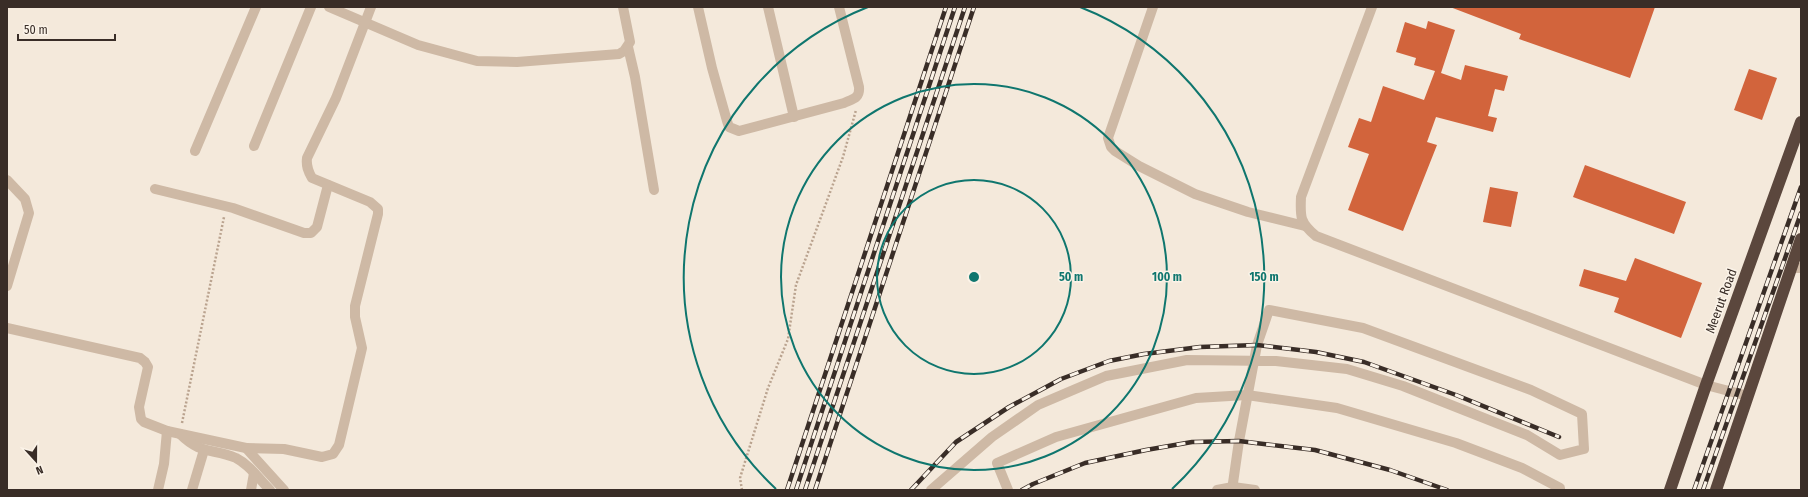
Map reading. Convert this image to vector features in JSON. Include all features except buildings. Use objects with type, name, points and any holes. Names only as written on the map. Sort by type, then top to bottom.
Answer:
[{"type":"highway","name":"Meerut Road","points":[[1670,490],[1706,385],[1801,122]]},
{"type":"highway","points":[[1716,490],[1748,396],[1796,268],[1801,240]]},
{"type":"street","points":[[195,151],[256,7]]},
{"type":"street","points":[[254,146],[311,7]]},
{"type":"street","points":[[329,7],[418,45],[461,58],[488,62],[525,62],[619,54],[628,47]]},
{"type":"street","points":[[7,328],[140,358],[148,367],[139,407],[139,414],[144,422],[167,431],[246,448],[284,449],[322,457],[333,454],[339,445],[362,348],[355,317],[355,306],[378,209],[370,202],[312,178],[307,167],[307,158],[336,98],[371,7]]},
{"type":"street","points":[[623,7],[629,33],[630,42],[628,47],[635,77],[654,190]]},
{"type":"street","points":[[698,7],[712,68],[729,127],[739,131],[844,103],[856,98],[860,93],[859,87],[839,7]]},
{"type":"street","points":[[768,7],[794,117]]},
{"type":"street","points":[[1153,7],[1108,138],[1111,147],[1139,166],[1195,194],[1241,210],[1304,226],[1316,236],[1706,385],[1748,396]]},
{"type":"street","points":[[1304,226],[1300,214],[1301,197],[1372,7]]},
{"type":"street","points":[[7,180],[25,199],[29,213],[7,286]]},
{"type":"street","points":[[155,189],[226,206],[254,214],[304,233],[311,233],[317,227],[328,185]]},
{"type":"street","points":[[931,490],[992,437],[1038,406],[1106,376],[1187,360],[1254,360],[1276,361],[1347,369],[1403,386],[1527,435],[1560,455],[1584,449],[1582,414],[1531,390],[1364,328],[1269,310],[1257,345],[1254,360],[1247,395],[1239,441],[1233,489]]},
{"type":"street","points":[[1008,490],[997,463],[1056,437],[1196,398],[1247,395],[1337,408],[1456,443],[1522,468],[1560,488],[1560,490]]},
{"type":"street","points":[[158,490],[164,464],[167,431]]},
{"type":"street","points":[[180,434],[195,446],[204,450],[236,458],[245,464],[270,490]]},
{"type":"street","points":[[246,448],[284,490]]},
{"type":"street","points":[[192,490],[204,450]]},
{"type":"street","points":[[251,490],[254,473]]},
{"type":"street","points":[[1217,490],[1255,490]]},
{"type":"path","points":[[742,490],[740,478],[768,388],[788,339],[796,285],[843,157],[856,114],[856,98]]},
{"type":"path","points":[[180,434],[226,206]]},
{"type":"railway","points":[[787,490],[946,7]]},
{"type":"railway","points":[[796,490],[955,7]]},
{"type":"railway","points":[[805,490],[965,7]]},
{"type":"railway","points":[[815,490],[974,7]]},
{"type":"railway","points":[[1694,490],[1801,187]]},
{"type":"railway","points":[[1703,490],[1801,213]]},
{"type":"railway","points":[[911,490],[956,442],[1009,407],[1061,379],[1109,361],[1144,354],[1200,347],[1257,345],[1316,352],[1364,362],[1456,395],[1559,437]]},
{"type":"railway","points":[[1022,490],[1085,463],[1192,442],[1239,441],[1315,450],[1390,470],[1447,490]]}]
